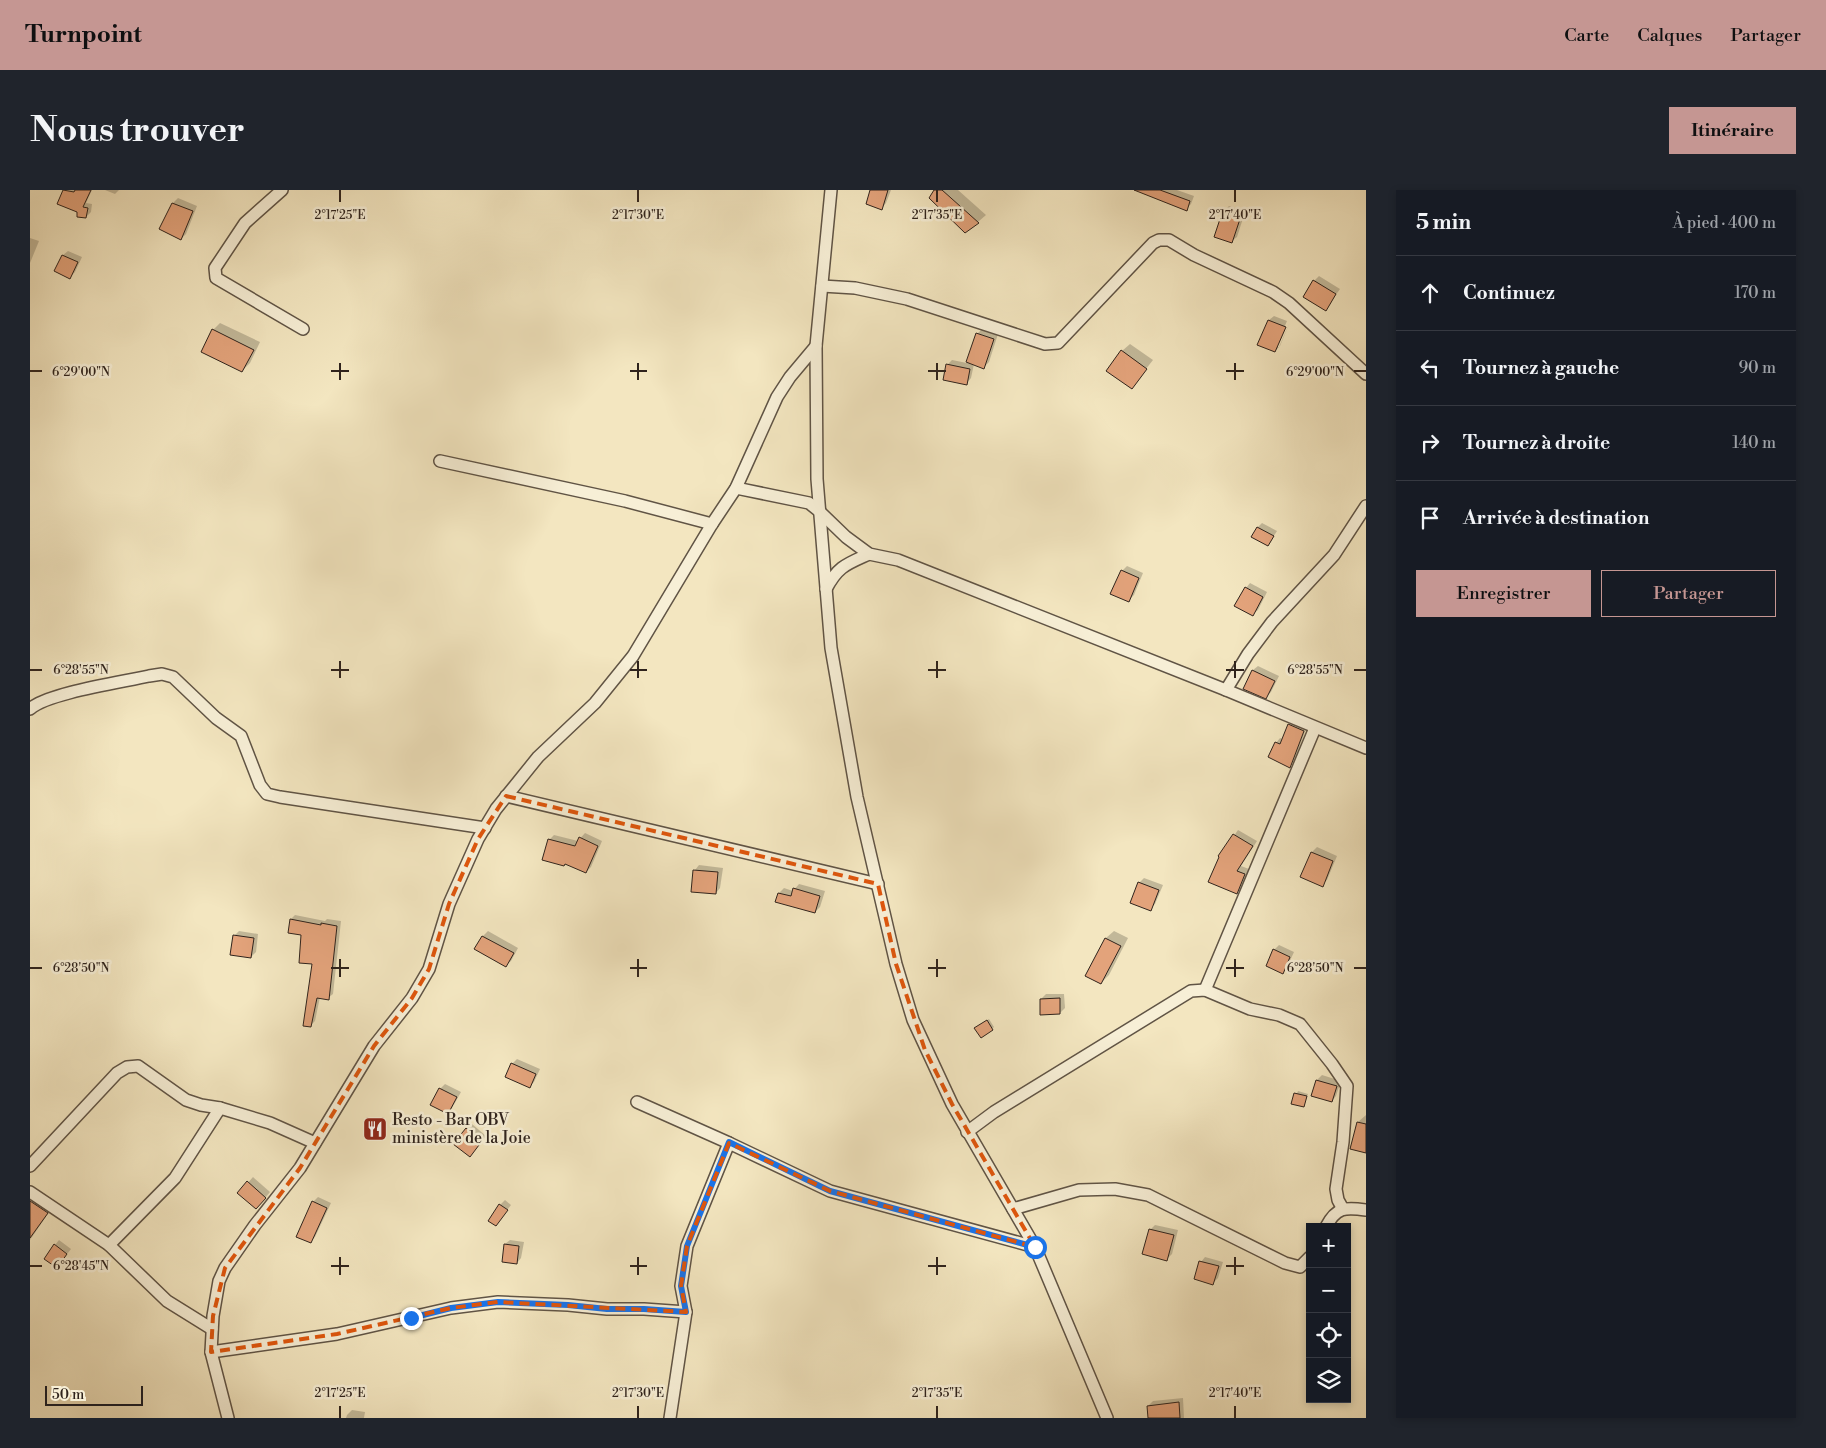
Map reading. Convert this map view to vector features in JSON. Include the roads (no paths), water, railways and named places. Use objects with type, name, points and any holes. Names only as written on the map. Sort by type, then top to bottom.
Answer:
[{"type":"street","points":[[282,190],[245,223],[215,268],[214,274],[216,278],[303,330]]},
{"type":"street","points":[[831,190],[816,346],[817,479],[831,648],[857,797],[896,964],[913,1020],[967,1132],[1035,1247],[1107,1418]]},
{"type":"street","points":[[822,286],[855,288],[907,298],[1045,344],[1052,344],[1058,342],[1153,243],[1159,240],[1169,240],[1194,255],[1273,292],[1290,303],[1366,374]]},
{"type":"street","points":[[228,1418],[211,1352],[212,1329],[219,1281],[225,1268],[300,1168],[374,1046],[412,998],[429,969],[449,904],[478,839],[496,809],[538,757],[594,703],[633,656],[712,524],[736,488],[777,397],[790,377],[816,346]]},
{"type":"street","points":[[440,461],[626,501],[712,524]]},
{"type":"street","points":[[736,488],[809,503],[846,537],[870,554],[898,560],[1226,690],[1366,748]]},
{"type":"street","points":[[1226,690],[1248,654],[1272,622],[1334,555],[1366,506]]},
{"type":"street","points":[[825,590],[833,575],[844,565],[870,554]]},
{"type":"street","points":[[30,709],[34,705],[53,697],[162,674],[173,677],[216,718],[240,736],[260,785],[267,794],[484,828]]},
{"type":"street","points":[[1205,990],[1315,728]]},
{"type":"street","points":[[506,796],[878,884]]},
{"type":"street","points":[[967,1132],[994,1112],[1191,991],[1205,990],[1250,1009],[1279,1015],[1300,1024],[1317,1043],[1347,1086],[1343,1142],[1336,1189],[1338,1200],[1343,1209]]},
{"type":"street","points":[[30,1166],[117,1073],[127,1067],[138,1066],[186,1100],[270,1123],[316,1142]]},
{"type":"street","points":[[637,1102],[729,1142],[830,1191],[1035,1247]]},
{"type":"street","points":[[109,1245],[175,1178],[220,1108]]},
{"type":"street","points":[[670,1418],[686,1312],[681,1286],[687,1246],[729,1142]]},
{"type":"street","points":[[1013,1209],[1079,1190],[1116,1188],[1148,1195],[1285,1264],[1300,1267],[1306,1262]]},
{"type":"street","points":[[30,1192],[109,1245],[167,1301],[212,1329]]},
{"type":"street","points":[[1328,1223],[1333,1214],[1343,1209],[1366,1210]]},
{"type":"street","points":[[211,1352],[337,1334],[451,1308],[498,1302],[686,1312]]},
{"type":"place","name":"Resto - Bar OBV ministère de la Joie","points":[[375,1129]]}]
